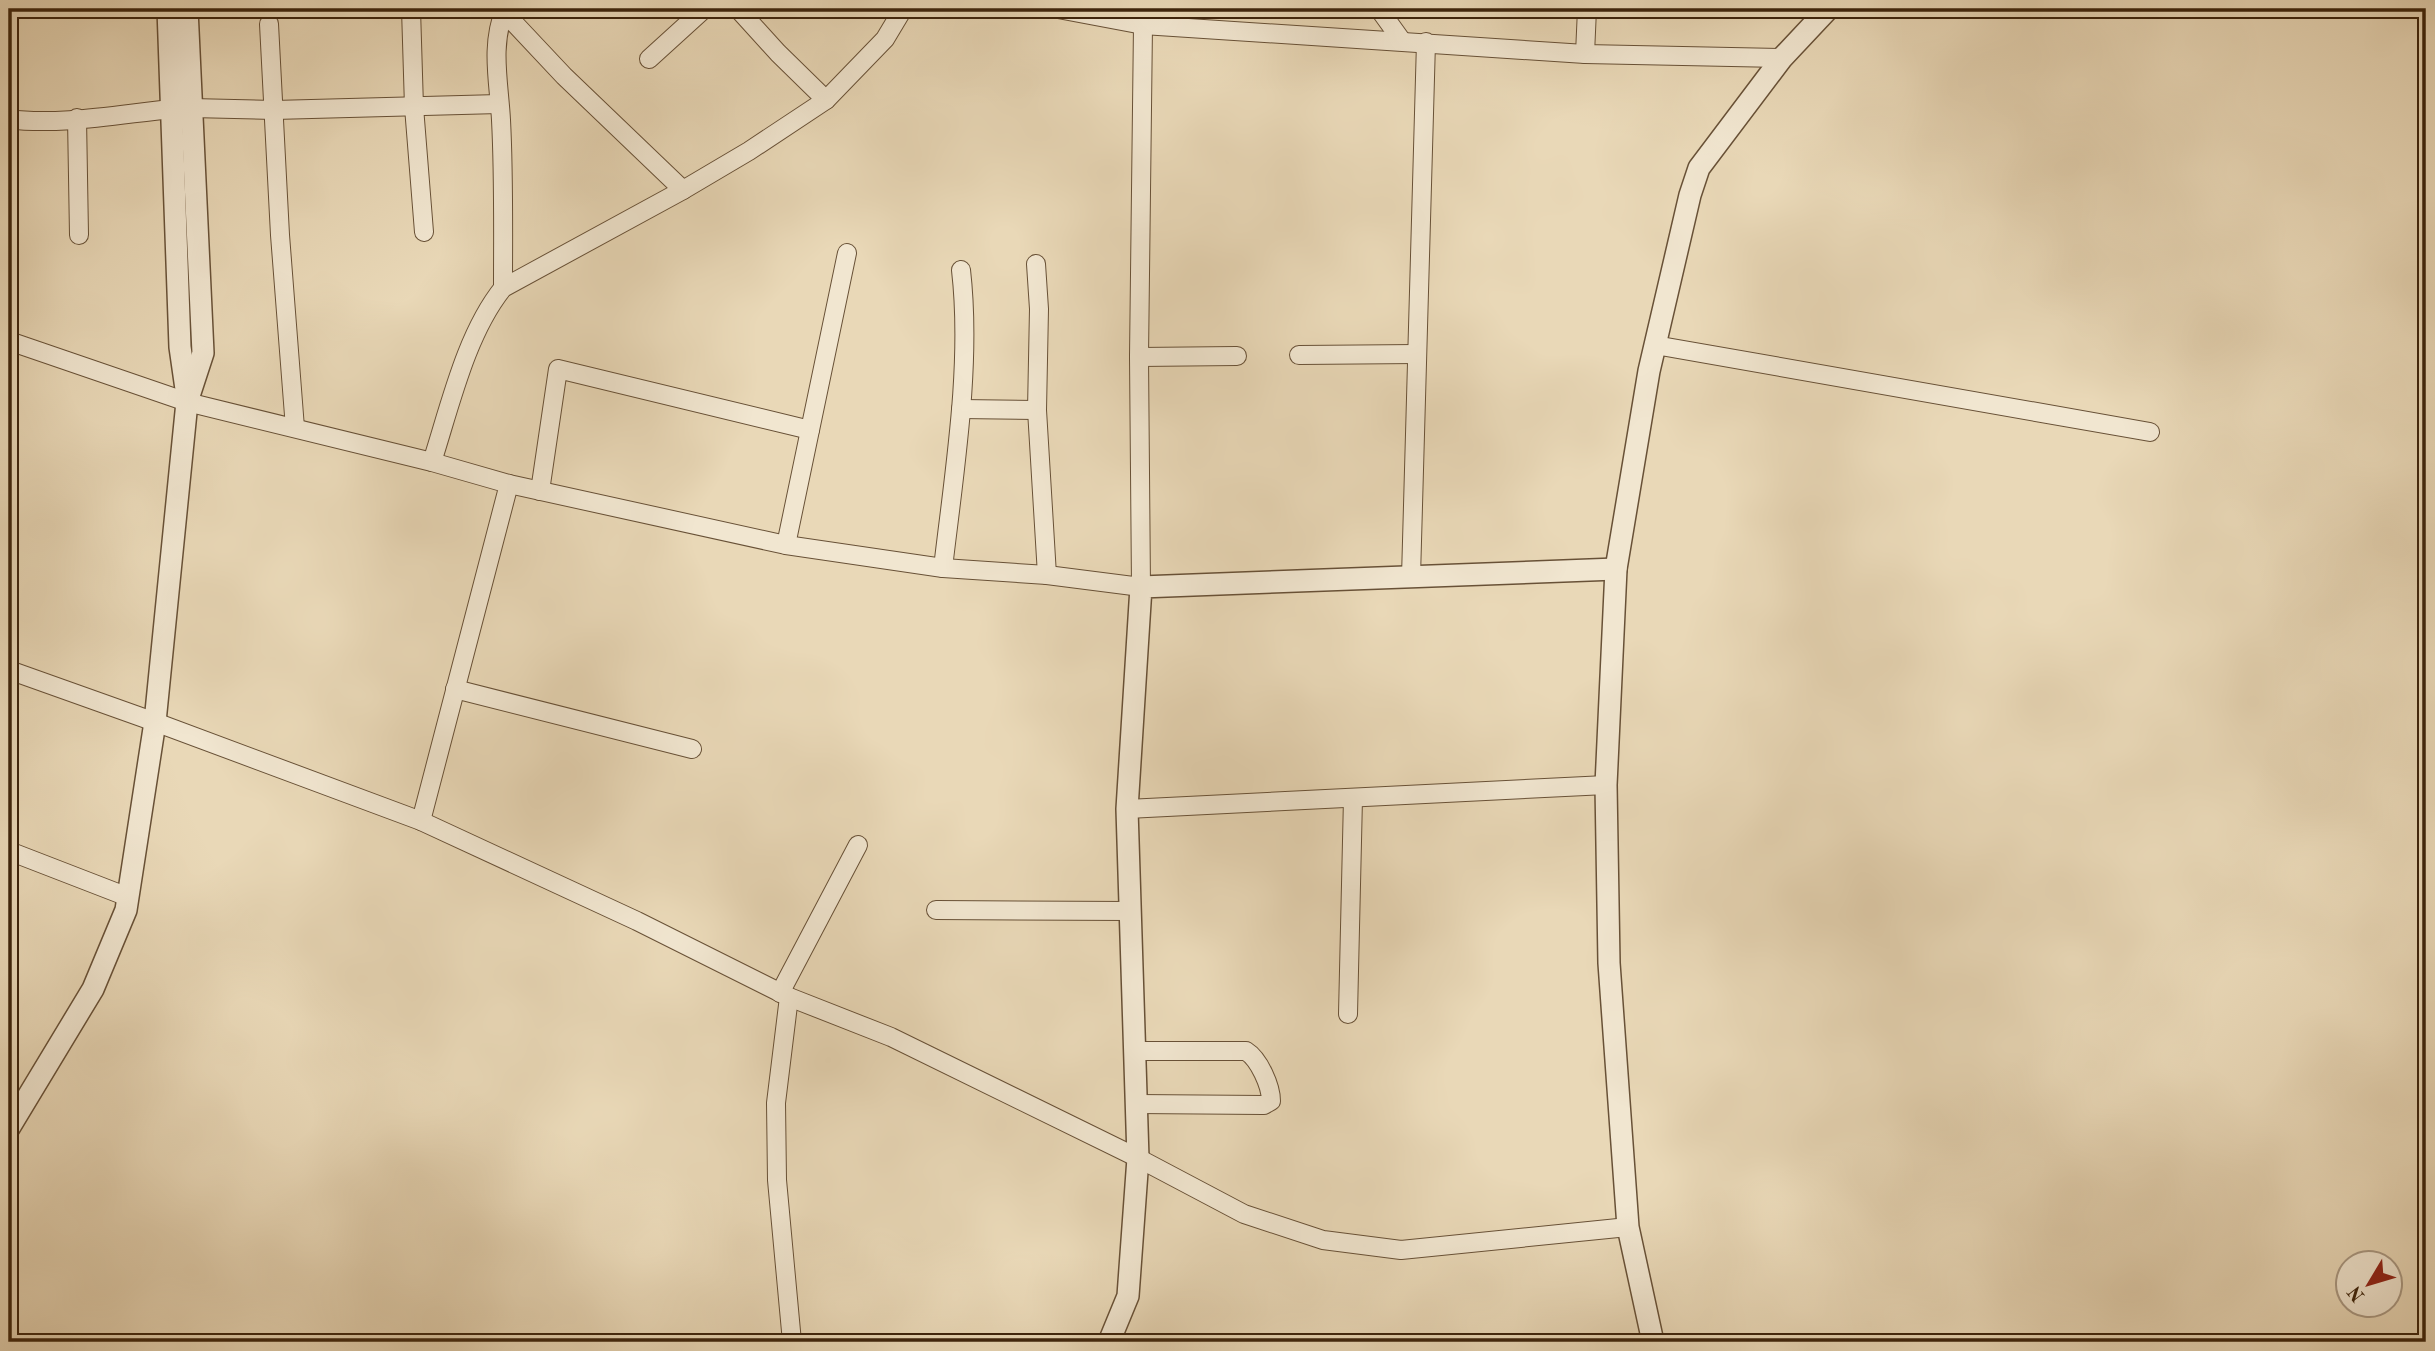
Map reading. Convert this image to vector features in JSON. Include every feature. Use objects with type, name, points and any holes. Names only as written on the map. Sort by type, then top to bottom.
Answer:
[{"type":"street","points":[[9,1128],[93,989],[126,910],[155,722],[187,402],[203,353],[181,108],[168,9]]},
{"type":"street","points":[[181,108],[187,9]]},
{"type":"street","points":[[411,9],[414,107],[425,232]]},
{"type":"street","points":[[649,59],[704,9]]},
{"type":"street","points":[[738,9],[826,100]]},
{"type":"street","points":[[432,462],[468,353],[494,299],[503,288],[683,190],[749,151],[826,100],[885,39],[903,9]]},
{"type":"street","points":[[1058,9],[1143,25],[1585,54],[1782,58]]},
{"type":"street","points":[[1378,9],[1402,40]]},
{"type":"street","points":[[1585,54],[1587,9]]},
{"type":"street","points":[[1653,1342],[1629,1227],[1609,963],[1606,785],[1616,569],[1655,345],[1690,195],[1699,168],[1782,58],[1828,9]]},
{"type":"street","points":[[503,10],[564,76],[683,190]]},
{"type":"street","points":[[503,10],[496,38],[495,65],[499,104],[503,288]]},
{"type":"street","points":[[269,24],[280,235],[295,428]]},
{"type":"street","points":[[1109,1342],[1128,1296],[1138,1158],[1127,809],[1141,587],[1139,357],[1143,25]]},
{"type":"street","points":[[1411,577],[1426,42]]},
{"type":"street","points":[[9,119],[23,121],[77,118],[181,108],[274,110],[499,104]]},
{"type":"street","points":[[77,118],[79,235]]},
{"type":"street","points":[[786,545],[847,253]]},
{"type":"street","points":[[1036,264],[1039,309],[1037,410],[1047,575]]},
{"type":"street","points":[[943,568],[961,409],[964,296],[961,270]]},
{"type":"street","points":[[9,341],[187,402],[432,462],[509,484],[786,545],[943,568],[1047,575],[1141,587],[1616,569]]},
{"type":"street","points":[[1655,345],[2150,432]]},
{"type":"street","points":[[1299,355],[1417,354]]},
{"type":"street","points":[[1139,357],[1237,356]]},
{"type":"street","points":[[540,491],[558,369],[810,430]]},
{"type":"street","points":[[961,409],[1037,410]]},
{"type":"street","points":[[421,821],[509,484]]},
{"type":"street","points":[[9,670],[421,821],[637,921],[785,995],[891,1037],[1138,1158],[1244,1214],[1323,1240],[1401,1250],[1629,1227]]},
{"type":"street","points":[[455,689],[692,749]]},
{"type":"street","points":[[1127,809],[1606,785]]},
{"type":"street","points":[[1348,1014],[1353,798]]},
{"type":"street","points":[[792,1342],[777,1180],[776,1115],[785,995],[858,845]]},
{"type":"street","points":[[9,851],[128,897]]},
{"type":"street","points":[[936,910],[1129,911]]},
{"type":"street","points":[[1134,1051],[1247,1051],[1259,1066],[1271,1095],[1270,1101],[1264,1105],[1136,1104]]}]
